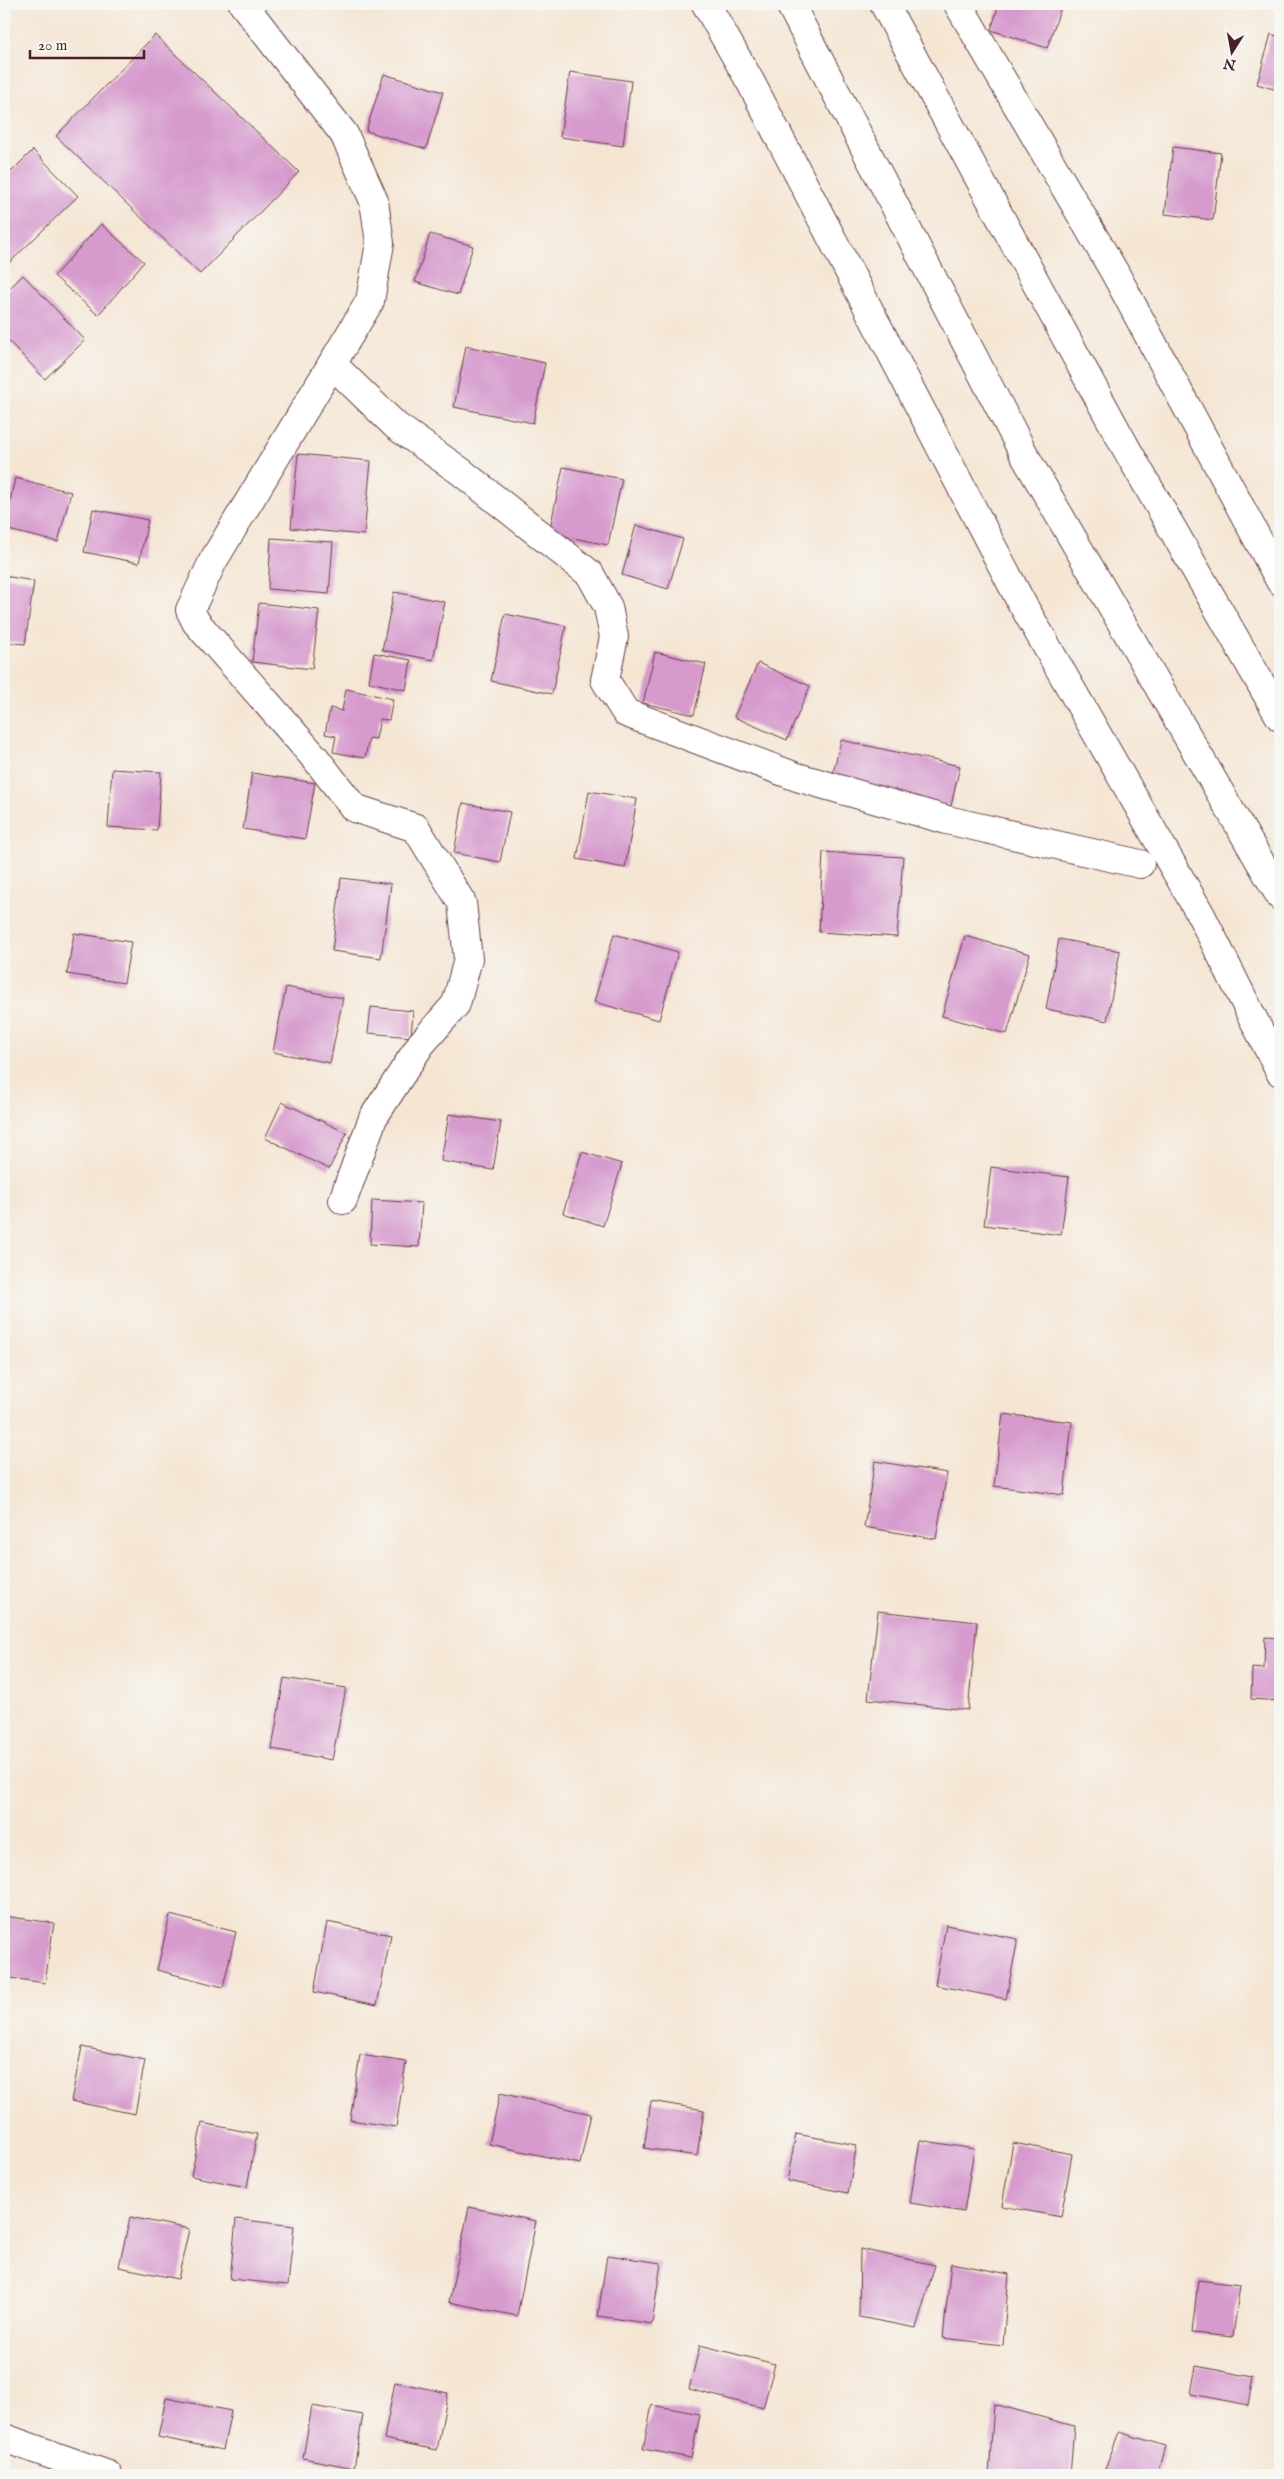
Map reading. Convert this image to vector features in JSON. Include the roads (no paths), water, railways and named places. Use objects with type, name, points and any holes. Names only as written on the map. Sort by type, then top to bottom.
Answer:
[{"type":"main road","points":[[243,4],[344,134],[374,201],[380,243],[370,301],[213,561],[190,610],[196,622],[316,759],[354,808],[416,828],[462,903],[468,958],[456,1004],[421,1044],[373,1118],[343,1200]]},
{"type":"main road","points":[[706,4],[755,92],[1020,600],[1201,915],[1280,1072]]},
{"type":"main road","points":[[790,4],[1026,458],[1280,896]]},
{"type":"main road","points":[[884,4],[1126,448],[1280,717]]},
{"type":"main road","points":[[958,4],[1115,273],[1280,581]]},
{"type":"main road","points":[[332,364],[396,426],[460,471],[590,574],[608,607],[614,637],[605,680],[626,712],[797,777],[947,820],[1140,864]]},
{"type":"main road","points":[[4,2438],[108,2475]]}]
